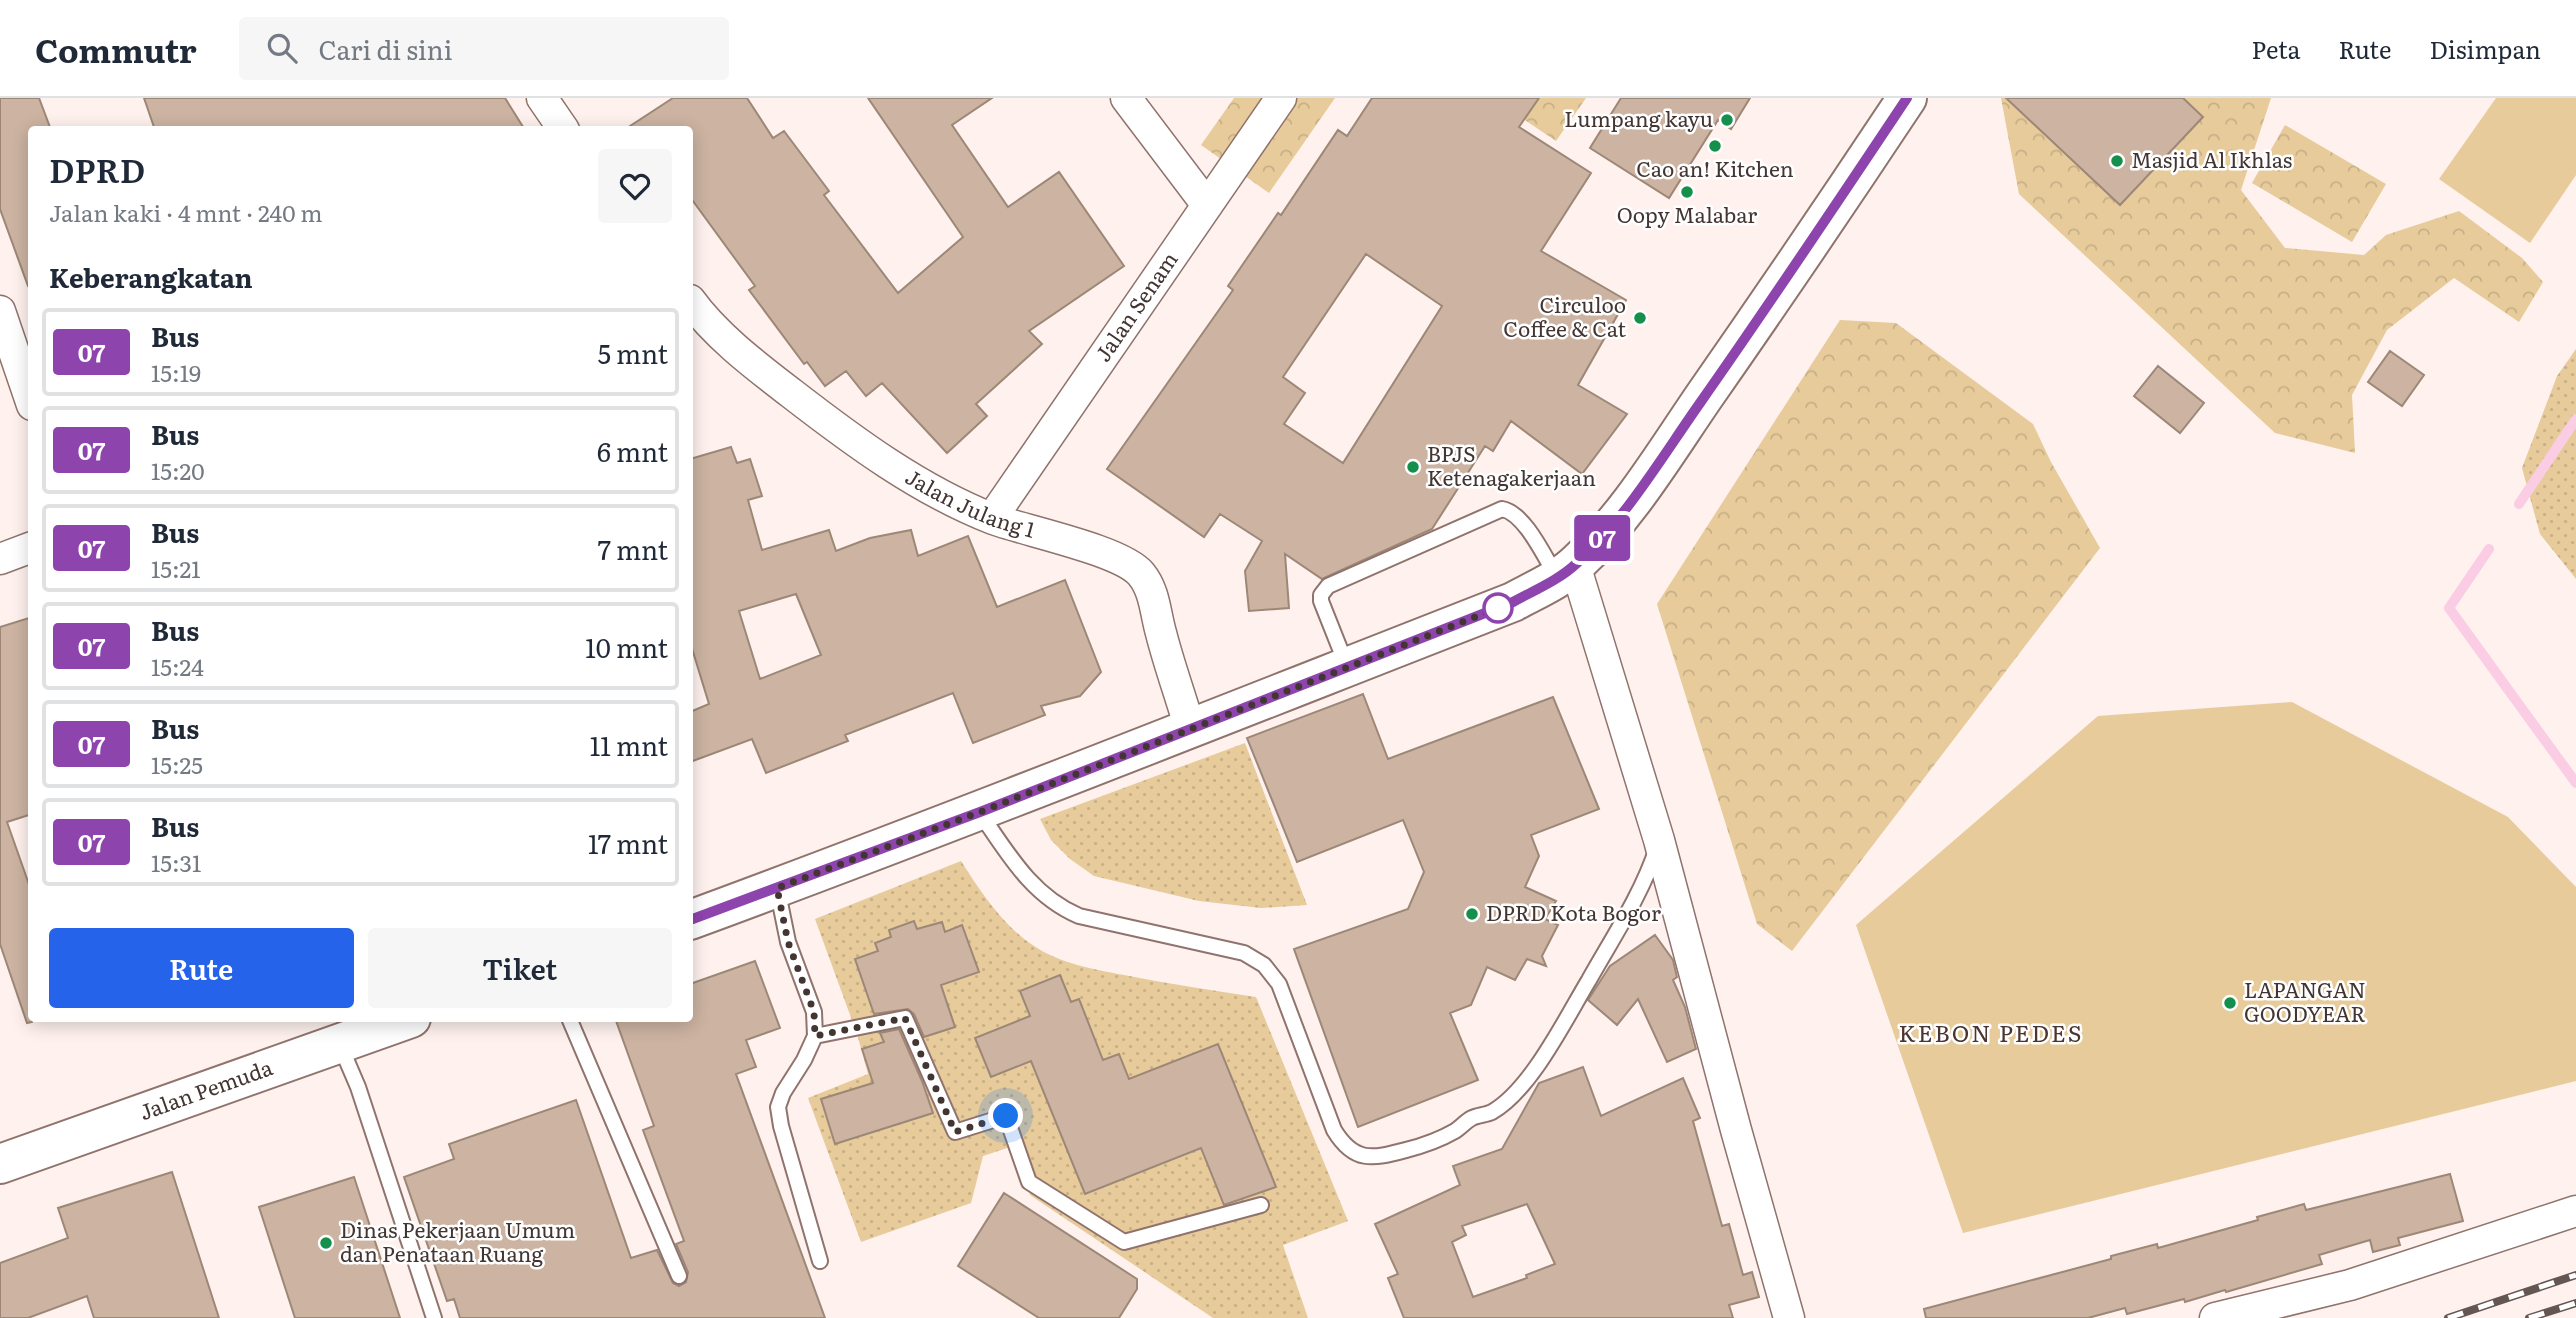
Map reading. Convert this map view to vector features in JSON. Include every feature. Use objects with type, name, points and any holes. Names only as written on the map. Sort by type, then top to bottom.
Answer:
[{"type":"main road","points":[[693,919],[980,812],[1513,602],[1566,572],[1599,541],[1646,482],[1799,261],[1907,98]]},
{"type":"main road","name":"Jalan Pemuda","points":[[0,1164],[400,1022]]},
{"type":"street","points":[[542,98],[561,126]]},
{"type":"street","points":[[1126,98],[1207,205]]},
{"type":"street","name":"Jalan Senam","points":[[992,518],[1281,98]]},
{"type":"street","name":"Jalan Julang 1","points":[[693,310],[757,366],[824,418],[912,479],[992,518],[1108,555],[1139,572],[1149,586],[1156,604],[1160,631],[1191,729]]},
{"type":"street","points":[[0,311],[28,393]]},
{"type":"street","points":[[0,559],[28,548]]},
{"type":"street","points":[[1566,572],[1659,840],[1789,1318]]},
{"type":"street","points":[[2215,1318],[2350,1285],[2576,1211]]},
{"type":"lane","points":[[1347,667],[1321,601],[1321,595],[1328,586],[1502,509],[1514,514],[1566,572]]},
{"type":"lane","points":[[980,812],[1024,877],[1067,911],[1244,953],[1264,965],[1279,984],[1334,1130],[1343,1145],[1361,1157],[1380,1157],[1412,1148],[1454,1131],[1473,1118],[1492,1112],[1517,1090],[1540,1062],[1611,945],[1652,864],[1659,840]]},
{"type":"lane","points":[[777,888],[788,942],[814,1012],[815,1036],[804,1060],[783,1093],[778,1107],[780,1126],[820,1261]]},
{"type":"lane","points":[[815,1036],[905,1018],[955,1132],[1006,1116],[1029,1182],[1124,1242],[1261,1205]]},
{"type":"lane","points":[[571,1022],[679,1276]]},
{"type":"lane","points":[[339,1044],[358,1087],[434,1318]]},
{"type":"green space","points":[[1234,98],[1335,98],[1269,193],[1201,145]]},
{"type":"green space","points":[[1492,98],[1586,98],[1556,141]]},
{"type":"green space","points":[[2001,98],[2271,98],[2241,190],[2285,248],[2364,255],[2386,235],[2459,211],[2522,258],[2543,282],[2519,322],[2454,278],[2387,330],[2352,395],[2355,453],[2275,433],[2019,194]]},
{"type":"green space","points":[[2496,98],[2576,98],[2576,175],[2530,243],[2439,179]]},
{"type":"green space","points":[[2285,125],[2386,184],[2352,242],[2252,183]]},
{"type":"green space","points":[[1840,320],[1896,323],[2033,424],[2051,462],[2100,548],[1792,951],[1757,924],[1657,604]]},
{"type":"green space","points":[[2576,349],[2576,579],[2540,534],[2522,468],[2557,376]]},
{"type":"green space","name":"LAPANGAN GOODYEAR","points":[[2292,702],[2508,817],[2576,887],[2576,1081],[1963,1233],[1856,925],[2098,716]]},
{"type":"green space","points":[[1245,743],[1307,905],[1261,908],[1199,901],[1094,876],[1070,859],[1051,840],[1040,819]]},
{"type":"green space","points":[[961,861],[1003,919],[1023,938],[1044,952],[1078,965],[1101,970],[1256,997],[1348,1221],[1283,1245],[1308,1318],[1213,1318],[1030,1195],[1016,1145],[983,1156],[971,1203],[861,1242],[808,1098],[868,1074],[857,1034],[815,919]]},
{"type":"building","points":[[0,98],[39,98],[50,126],[28,126],[28,286],[0,209]]},
{"type":"building","points":[[144,98],[505,98],[522,126],[154,126]]},
{"type":"building","points":[[673,98],[747,98],[773,138],[784,131],[829,191],[824,195],[898,293],[963,237],[868,98],[992,98],[952,125],[1008,207],[1059,172],[1124,266],[1029,331],[1042,344],[976,404],[987,416],[947,453],[882,383],[866,396],[846,371],[825,386],[807,362],[804,364],[749,290],[755,286],[693,201],[693,126],[630,126]]},
{"type":"building","points":[[1372,98],[1539,98],[1519,127],[1591,173],[1541,251],[1626,300],[1578,385],[1627,414],[1582,474],[1511,421],[1493,451],[1485,446],[1432,529],[1322,579],[1285,554],[1289,608],[1249,611],[1245,571],[1262,541],[1220,514],[1204,537],[1107,469],[1233,290],[1228,286],[1278,213],[1281,215],[1338,130],[1347,136]],"holes":[[[1366,254],[1442,306],[1343,463],[1284,424],[1305,393],[1283,377]]]},
{"type":"building","points":[[1621,98],[1750,98],[1731,129],[1718,120],[1669,198],[1590,148]]},
{"type":"building","name":"Masjid Al Ikhlas","points":[[2006,98],[2183,98],[2203,117],[2120,205]]},
{"type":"building","points":[[2390,351],[2424,375],[2402,406],[2368,382]]},
{"type":"building","points":[[2158,366],[2204,403],[2180,433],[2134,396]]},
{"type":"building","points":[[731,447],[737,463],[750,459],[762,496],[748,500],[762,550],[829,530],[836,551],[870,538],[911,530],[918,556],[968,536],[997,607],[1065,580],[1101,672],[1080,696],[1041,706],[1045,715],[973,743],[953,693],[845,735],[848,741],[766,773],[752,739],[693,761],[693,711],[709,704],[693,652],[693,458]],"holes":[[[796,594],[821,655],[760,679],[739,611]]]},
{"type":"building","points":[[28,618],[28,815],[7,822],[28,882],[28,1022],[32,1022],[27,1023],[0,944],[0,627]]},
{"type":"building","name":"DPRD Kota Bogor","points":[[1363,694],[1388,759],[1553,697],[1599,809],[1531,835],[1539,856],[1525,887],[1556,901],[1545,919],[1558,925],[1542,956],[1546,966],[1527,959],[1515,980],[1487,967],[1471,1005],[1450,1013],[1478,1080],[1358,1127],[1294,949],[1408,909],[1424,872],[1403,820],[1297,862],[1247,738]]},
{"type":"building","points":[[914,921],[917,929],[942,922],[945,932],[962,925],[979,972],[941,985],[955,1027],[924,1037],[914,1014],[908,1009],[874,1014],[855,959],[878,951],[875,943],[891,937],[889,930]]},
{"type":"building","points":[[1655,935],[1673,960],[1677,977],[1673,980],[1685,1007],[1696,1049],[1667,1062],[1638,999],[1617,1025],[1588,1000],[1610,966]]},
{"type":"building","points":[[755,961],[780,1028],[746,1040],[756,1067],[736,1074],[825,1318],[460,1318],[454,1299],[447,1301],[404,1177],[454,1159],[449,1144],[576,1100],[631,1258],[657,1250],[673,1283],[679,1286],[686,1282],[688,1272],[676,1244],[684,1241],[643,1130],[654,1126],[616,1022],[693,1022],[693,983]]},
{"type":"building","points":[[1060,975],[1071,1002],[1079,999],[1103,1060],[1119,1054],[1129,1079],[1218,1044],[1276,1187],[1224,1205],[1201,1148],[1085,1194],[1031,1061],[991,1077],[975,1038],[1030,1016],[1020,991]]},
{"type":"building","points":[[899,1029],[933,1113],[835,1144],[821,1099],[873,1083],[862,1049],[884,1042],[880,1033]]},
{"type":"building","points":[[1583,1067],[1601,1116],[1683,1078],[1700,1118],[1693,1121],[1722,1226],[1729,1224],[1743,1275],[1752,1272],[1759,1297],[1729,1305],[1733,1318],[1404,1318],[1388,1278],[1398,1274],[1375,1224],[1460,1185],[1453,1166],[1502,1149],[1539,1083]],"holes":[[[1527,1204],[1555,1264],[1526,1275],[1527,1278],[1473,1297],[1452,1242],[1466,1235],[1462,1226]]]},
{"type":"building","points":[[172,1172],[219,1318],[94,1318],[87,1296],[28,1318],[0,1318],[0,1263],[68,1238],[58,1208]]},
{"type":"building","points":[[2450,1174],[2463,1221],[2398,1238],[2400,1245],[2373,1252],[2370,1240],[2319,1255],[2322,1264],[2226,1292],[2225,1290],[2185,1302],[2184,1299],[2127,1314],[2125,1308],[2088,1318],[1926,1318],[1924,1309],[2111,1259],[2111,1256],[2157,1244],[2158,1248],[2304,1204],[2306,1210]]},
{"type":"building","points":[[354,1177],[400,1318],[295,1318],[259,1207]]},
{"type":"building","points":[[1004,1193],[1137,1279],[1137,1289],[1119,1318],[1039,1318],[958,1266]]},
{"type":"waterway","points":[[2519,504],[2576,419]]},
{"type":"waterway","points":[[2489,549],[2449,608],[2576,783]]},
{"type":"railway","points":[[2448,1318],[2576,1275]]},
{"type":"railway","points":[[2529,1318],[2576,1303]]},
{"type":"bus line","name":"07","points":[[693,919],[980,812],[1513,602],[1557,578],[1575,565],[1599,541],[1646,482],[1799,261],[1907,98]]},
{"type":"place","name":"Lumpang kayu","points":[[1727,120]]},
{"type":"place","name":"Cao an! Kitchen","points":[[1715,146]]},
{"type":"place","name":"Masjid Al Ikhlas","points":[[2117,161]]},
{"type":"place","name":"Oopy Malabar","points":[[1687,192]]},
{"type":"place","name":"Circuloo Coffee & Cat","points":[[1640,318]]},
{"type":"place","name":"BPJS Ketenagakerjaan","points":[[1413,467]]},
{"type":"place","name":"DPRD Kota Bogor","points":[[1472,914]]},
{"type":"place","name":"LAPANGAN GOODYEAR","points":[[2230,1003]]},
{"type":"place","name":"Dinas Pekerjaan Umum dan Penataan Ruang","points":[[326,1243]]},
{"type":"district","name":"KEBON PEDES","points":[[1991,1034]]},
{"type":"route","points":[[1006,1116],[955,1132],[905,1018],[815,1036],[814,1012],[788,942],[777,888],[980,812],[1498,608]]}]
